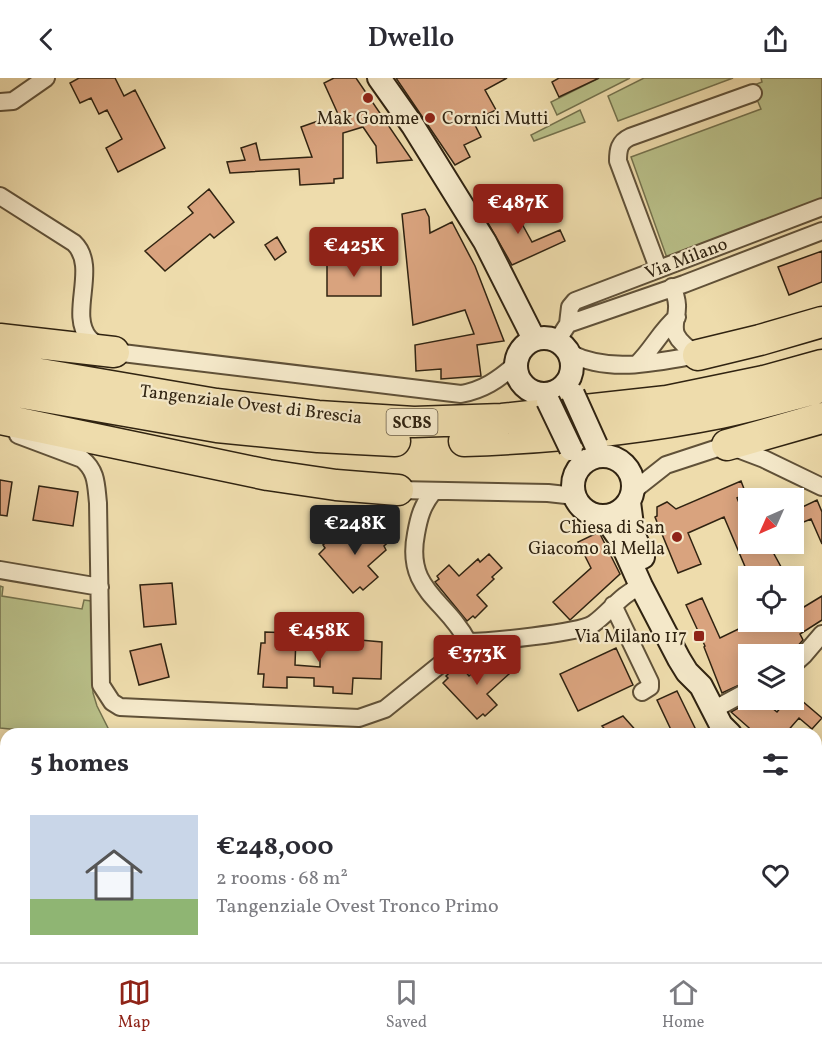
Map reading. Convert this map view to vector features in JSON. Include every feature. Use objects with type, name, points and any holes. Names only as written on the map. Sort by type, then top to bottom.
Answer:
[{"type":"highway","points":[[698,355],[822,322]]},
{"type":"highway","points":[[0,339],[114,351]]},
{"type":"highway","name":"Tangenziale Ovest di Brescia","points":[[0,367],[216,404],[318,416],[414,422],[513,418],[667,401],[754,383],[822,365]]},
{"type":"highway","name":"Tangenziale Ovest di Brescia","points":[[0,389],[217,427],[318,437],[418,443],[599,432],[720,413],[822,387]]},
{"type":"highway","points":[[727,446],[822,418]]},
{"type":"highway","points":[[0,419],[268,475],[398,490]]},
{"type":"main road","points":[[379,78],[413,126],[485,242],[534,339],[523,347],[516,359],[515,365],[520,382],[545,398],[571,449],[578,471]]},
{"type":"main road","name":"Via Milano","points":[[534,339],[565,339],[572,366],[571,387],[600,451]]},
{"type":"main road","points":[[545,398],[571,387]]},
{"type":"main road","points":[[631,496],[618,512],[604,516],[589,513],[575,496],[574,483],[578,471],[600,451],[623,464],[629,472],[633,481],[631,523],[636,543],[699,666],[701,686]]},
{"type":"main road","points":[[604,516],[620,539],[641,586],[679,659],[687,672],[701,686],[722,726]]},
{"type":"street","points":[[0,102],[13,101],[46,78]]},
{"type":"street","points":[[698,355],[676,337],[674,323],[677,316],[677,301],[672,287],[655,269],[618,160],[618,151],[621,144],[630,138],[753,93]]},
{"type":"street","points":[[0,196],[74,243],[82,251],[85,262],[82,311],[84,328],[89,338],[114,351],[460,394],[476,391],[494,383],[515,365]]},
{"type":"street","name":"Via Milano","points":[[565,339],[570,307],[574,301],[822,207]]},
{"type":"street","name":"Via Milano","points":[[565,339],[672,287],[822,231]]},
{"type":"street","points":[[672,287],[676,261]]},
{"type":"street","points":[[638,364],[653,347],[664,329],[677,316]]},
{"type":"street","points":[[565,339],[586,361],[603,364],[638,364],[698,355]]},
{"type":"street","points":[[0,428],[82,459],[90,465],[95,475],[98,503],[101,685],[111,702],[120,707],[359,718],[385,709],[468,642],[546,634],[588,626],[627,593],[641,586]]},
{"type":"street","points":[[631,496],[666,465],[727,446],[764,459],[822,487]]},
{"type":"street","points":[[398,490],[536,492],[575,496]]},
{"type":"street","points":[[398,490],[419,513]]},
{"type":"street","points":[[433,492],[419,513],[413,548],[416,572],[422,584],[461,628],[468,642]]},
{"type":"street","points":[[0,570],[100,587]]},
{"type":"street","points":[[613,605],[650,682],[650,687],[642,692]]},
{"type":"street","points":[[804,656],[822,634]]},
{"type":"street","points":[[722,726],[738,704]]},
{"type":"green space","points":[[599,78],[630,78],[557,115],[551,102]]},
{"type":"green space","points":[[644,78],[733,78],[618,121],[608,96]]},
{"type":"green space","points":[[761,78],[822,78],[822,201],[667,258],[631,157],[761,109],[753,90],[754,85],[762,82]]},
{"type":"green space","points":[[580,110],[585,122],[534,141],[531,135]]},
{"type":"green space","points":[[0,586],[3,587],[2,596],[82,609],[84,600],[91,601],[93,693],[108,728],[0,728]]},
{"type":"building","points":[[79,78],[115,78],[124,96],[135,90],[165,148],[118,172],[106,148],[122,139],[107,110],[99,114],[91,98],[80,103],[70,83]]},
{"type":"building","points":[[334,78],[356,78],[412,160],[377,163],[376,146],[363,127],[343,133],[343,178],[334,179],[334,183],[300,185],[299,169],[230,173],[227,162],[245,160],[241,148],[256,143],[260,160],[312,157],[301,127],[338,114],[324,83]]},
{"type":"building","points":[[396,78],[507,78],[485,90],[496,110],[473,121],[481,137],[464,145],[470,157],[455,165]]},
{"type":"building","points":[[559,78],[599,78],[559,97],[552,82]]},
{"type":"building","points":[[209,189],[234,222],[214,238],[210,234],[165,271],[145,251],[193,213],[188,207]]},
{"type":"building","points":[[510,202],[532,242],[560,230],[565,241],[512,265],[484,216]]},
{"type":"building","points":[[425,209],[429,217],[430,233],[452,222],[475,266],[504,341],[477,345],[481,376],[441,379],[441,369],[416,371],[415,345],[474,334],[465,310],[413,325],[402,214]]},
{"type":"building","points":[[277,237],[286,252],[275,260],[265,245]]},
{"type":"building","points":[[822,251],[822,282],[789,295],[778,267]]},
{"type":"building","points":[[327,260],[381,260],[381,296],[327,296]]},
{"type":"building","points":[[0,480],[12,482],[7,516],[0,515]]},
{"type":"building","points":[[741,481],[744,488],[738,488],[737,498],[738,550],[724,517],[688,533],[701,564],[678,573],[655,517],[657,507],[667,502],[676,509]]},
{"type":"building","points":[[39,486],[78,492],[73,526],[33,520]]},
{"type":"building","points":[[817,500],[822,512],[822,544],[811,519],[804,522],[804,506]]},
{"type":"building","points":[[378,524],[392,539],[384,546],[386,550],[368,566],[378,577],[363,590],[360,587],[353,593],[319,554],[325,548],[323,545],[344,527],[354,538],[365,529],[368,532]]},
{"type":"building","points":[[599,532],[620,574],[570,620],[553,602],[591,568],[578,542]]},
{"type":"building","points":[[489,554],[502,568],[477,595],[487,606],[475,618],[473,616],[467,621],[435,582],[439,579],[437,576],[449,565],[459,576],[478,559],[480,562]]},
{"type":"building","points":[[740,554],[774,554],[781,566],[745,566]]},
{"type":"building","points":[[172,583],[176,624],[144,627],[140,585]]},
{"type":"building","points":[[822,596],[822,620],[804,631],[804,607]]},
{"type":"building","points":[[702,598],[720,638],[738,629],[738,632],[803,632],[800,634],[803,640],[800,644],[738,644],[738,686],[722,693],[705,646],[686,605]]},
{"type":"building","points":[[265,632],[292,633],[292,636],[296,636],[295,665],[320,667],[320,648],[349,649],[349,639],[382,642],[381,679],[353,678],[352,694],[333,693],[333,687],[314,686],[314,678],[287,677],[287,688],[263,687],[264,674],[258,674],[261,643],[265,643]]},
{"type":"building","points":[[161,644],[169,677],[139,685],[130,651]]},
{"type":"building","points":[[616,648],[633,685],[578,711],[560,674]]},
{"type":"building","points":[[492,655],[509,674],[487,694],[497,705],[485,716],[483,714],[477,719],[443,683],[448,678],[446,676],[459,664],[469,676]]},
{"type":"building","points":[[677,691],[695,728],[670,728],[657,700]]},
{"type":"building","points":[[804,703],[822,718],[813,728],[799,718],[790,728],[749,728],[731,712],[738,708],[738,710],[775,710],[777,712],[779,710],[804,710]]},
{"type":"building","points":[[623,716],[634,728],[604,728],[602,726]]},
{"type":"place","name":"Mak Gomme","points":[[368,98]]},
{"type":"place","name":"Cornici Mutti","points":[[430,118]]},
{"type":"place","name":"Chiesa di San Giacomo al Mella","points":[[677,537]]},
{"type":"place","name":"Via Milano 117","points":[[699,636]]}]
